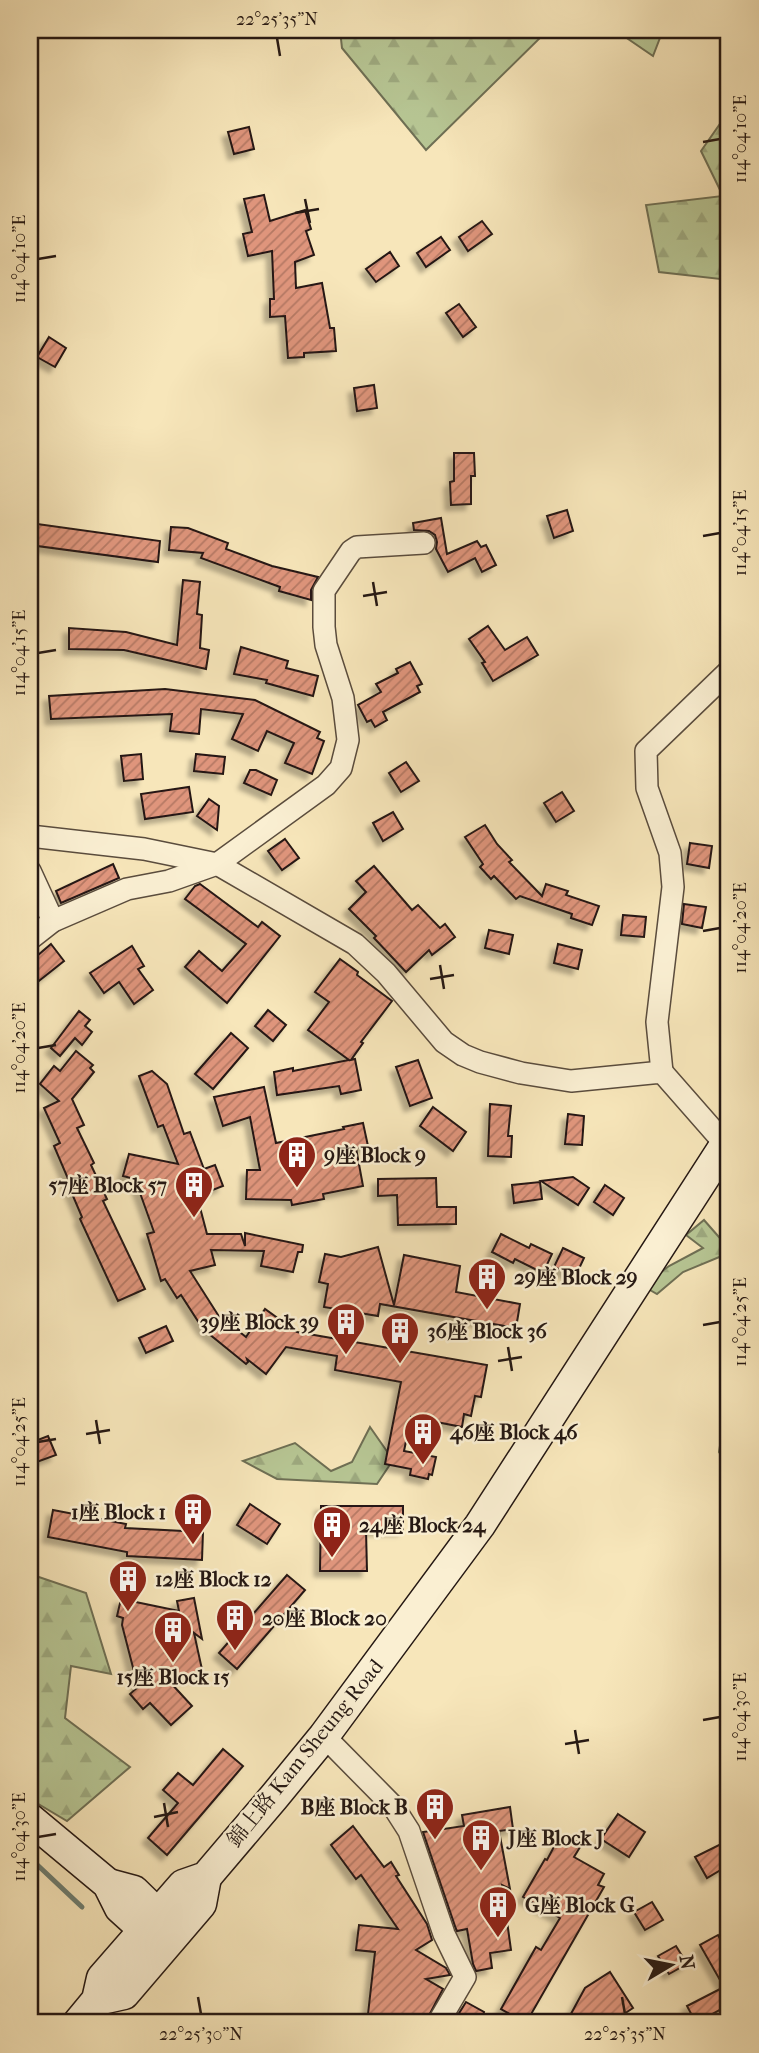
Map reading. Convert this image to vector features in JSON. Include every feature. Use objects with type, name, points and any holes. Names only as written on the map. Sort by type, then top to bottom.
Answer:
[{"type":"main road","name":"錦上路 Kam Sheung Road","points":[[78,2023],[97,2000],[124,1994],[160,1931],[201,1904],[206,1877],[324,1736],[480,1525],[728,1142]]},
{"type":"main road","points":[[30,1819],[108,1885],[120,1908],[160,1931]]},
{"type":"street","points":[[30,939],[53,921],[127,888],[169,881],[217,864],[326,785],[341,768],[348,740],[343,698],[326,645],[324,591],[351,551],[357,547],[424,544]]},
{"type":"street","points":[[728,1142],[662,1072],[657,1022],[673,887],[670,853],[647,788],[646,751],[729,671]]},
{"type":"street","points":[[30,836],[144,849],[217,864],[355,944],[386,973],[444,1042],[463,1055],[480,1062],[521,1073],[570,1081],[662,1072]]},
{"type":"street","points":[[30,871],[53,921]]},
{"type":"street","points":[[324,1736],[393,1806],[410,1831],[444,1934],[465,1977],[438,2023]]},
{"type":"green space","points":[[340,30],[548,30],[426,150],[342,48]]},
{"type":"green space","points":[[615,30],[663,30],[653,56]]},
{"type":"green space","points":[[722,121],[729,123],[729,280],[659,272],[646,205],[723,196],[701,151]]},
{"type":"green space","points":[[704,1220],[729,1247],[729,1253],[683,1272],[657,1294],[643,1286],[669,1266],[703,1248],[686,1235]]},
{"type":"green space","points":[[729,1412],[729,1467],[719,1452]]},
{"type":"green space","points":[[370,1427],[393,1460],[377,1484],[277,1479],[243,1461],[295,1443],[331,1471],[352,1462]]},
{"type":"green space","points":[[30,1574],[86,1593],[111,1674],[71,1666],[65,1718],[130,1767],[67,1821],[30,1799]]},
{"type":"building","points":[[249,127],[254,149],[234,154],[228,132]]},
{"type":"building","points":[[264,195],[270,221],[305,210],[311,229],[306,231],[314,255],[295,262],[296,288],[322,283],[330,328],[334,328],[336,351],[304,353],[304,357],[288,358],[285,316],[270,317],[270,299],[274,299],[272,251],[248,256],[243,234],[252,232],[244,199]]},
{"type":"building","points":[[482,221],[492,234],[468,251],[459,237]]},
{"type":"building","points":[[441,237],[450,250],[426,267],[417,253]]},
{"type":"building","points":[[390,252],[399,266],[376,282],[366,269]]},
{"type":"building","points":[[459,304],[476,327],[463,337],[446,313]]},
{"type":"building","points":[[49,337],[66,348],[55,367],[37,357]]},
{"type":"building","points":[[374,385],[377,408],[357,411],[354,388]]},
{"type":"building","points":[[454,453],[474,453],[475,476],[471,476],[471,504],[451,505],[450,482],[454,481]]},
{"type":"building","points":[[567,510],[573,531],[554,538],[547,516]]},
{"type":"building","points":[[441,518],[447,554],[477,541],[481,547],[486,545],[496,565],[482,572],[475,558],[448,572],[436,549],[435,535],[429,531],[414,530],[413,523]]},
{"type":"building","points":[[30,523],[160,541],[158,562],[30,545]]},
{"type":"building","points":[[171,527],[188,528],[228,543],[226,549],[272,566],[318,577],[311,590],[311,600],[279,591],[280,587],[201,558],[203,553],[169,550]]},
{"type":"building","points":[[183,580],[200,582],[197,614],[202,615],[200,648],[209,650],[206,669],[124,650],[69,649],[69,628],[126,632],[177,645]]},
{"type":"building","points":[[488,626],[505,650],[527,637],[538,655],[493,681],[482,663],[485,662],[469,639]]},
{"type":"building","points":[[241,647],[288,661],[286,668],[318,676],[313,696],[266,683],[267,680],[234,674]]},
{"type":"building","points":[[410,662],[422,684],[417,686],[420,692],[383,712],[387,720],[375,727],[371,720],[367,722],[358,705],[381,692],[376,684],[398,673],[396,669]]},
{"type":"building","points":[[165,689],[255,700],[320,732],[317,738],[324,741],[312,774],[285,763],[294,743],[267,731],[258,751],[232,739],[243,714],[201,709],[199,734],[170,731],[172,714],[51,719],[49,696]]},
{"type":"building","points":[[141,754],[143,779],[124,781],[121,756]]},
{"type":"building","points":[[196,754],[225,757],[223,774],[194,771]]},
{"type":"building","points":[[406,762],[419,781],[401,792],[389,773]]},
{"type":"building","points":[[250,770],[277,780],[271,795],[244,783]]},
{"type":"building","points":[[189,787],[193,812],[145,819],[141,794]]},
{"type":"building","points":[[562,792],[574,811],[556,822],[544,803]]},
{"type":"building","points":[[209,799],[219,806],[217,830],[197,816]]},
{"type":"building","points":[[393,812],[403,829],[383,841],[373,823]]},
{"type":"building","points":[[485,825],[497,844],[512,860],[509,862],[542,896],[546,884],[568,891],[566,895],[599,906],[592,925],[571,918],[572,914],[520,896],[516,899],[494,876],[491,879],[480,867],[483,864],[465,837]]},
{"type":"building","points":[[285,839],[299,858],[282,870],[268,851]]},
{"type":"building","points":[[690,843],[712,846],[709,868],[687,864]]},
{"type":"building","points":[[113,864],[119,878],[61,903],[56,891]]},
{"type":"building","points":[[374,866],[412,910],[418,905],[440,928],[445,924],[455,937],[432,955],[429,950],[406,972],[349,909],[366,892],[356,881]]},
{"type":"building","points":[[200,884],[258,927],[262,922],[280,936],[227,1003],[185,967],[199,951],[222,971],[246,944],[185,899],[195,886]]},
{"type":"building","points":[[684,904],[706,907],[702,928],[682,924]]},
{"type":"building","points":[[623,915],[646,917],[644,937],[621,935]]},
{"type":"building","points":[[489,930],[513,935],[509,954],[485,948]]},
{"type":"building","points":[[51,944],[64,961],[30,988],[30,962]]},
{"type":"building","points":[[558,944],[582,950],[578,969],[554,963]]},
{"type":"building","points":[[132,946],[144,966],[138,969],[153,990],[134,1004],[119,982],[104,993],[90,973]]},
{"type":"building","points":[[340,959],[392,1001],[351,1060],[355,1059],[361,1090],[341,1094],[339,1086],[277,1095],[274,1072],[349,1060],[308,1030],[329,1002],[315,992]]},
{"type":"building","points":[[268,1010],[286,1025],[273,1041],[255,1026]]},
{"type":"building","points":[[79,1011],[90,1020],[85,1026],[92,1032],[82,1045],[75,1038],[60,1056],[51,1048]]},
{"type":"building","points":[[231,1033],[248,1048],[213,1089],[195,1074]]},
{"type":"building","points":[[76,1051],[93,1065],[90,1068],[94,1072],[72,1099],[84,1125],[77,1128],[107,1199],[103,1201],[145,1289],[118,1301],[80,1219],[82,1217],[54,1146],[60,1143],[44,1108],[59,1101],[40,1084],[54,1066],[60,1071]]},
{"type":"building","points":[[418,1060],[432,1098],[410,1106],[396,1067]]},
{"type":"building","points":[[152,1071],[167,1084],[184,1134],[190,1132],[204,1169],[215,1165],[223,1186],[197,1196],[207,1234],[241,1234],[245,1246],[245,1233],[303,1245],[302,1252],[298,1252],[293,1272],[261,1266],[264,1251],[211,1250],[215,1265],[190,1271],[227,1329],[231,1325],[246,1337],[265,1309],[297,1332],[487,1365],[481,1397],[475,1396],[471,1416],[464,1414],[462,1427],[411,1417],[404,1451],[436,1457],[432,1475],[429,1474],[428,1479],[410,1475],[411,1469],[385,1464],[401,1382],[335,1370],[337,1356],[286,1347],[266,1374],[247,1359],[246,1364],[203,1329],[181,1295],[177,1298],[165,1279],[161,1281],[147,1234],[154,1232],[135,1179],[123,1176],[129,1154],[178,1164],[163,1125],[158,1127],[139,1076]]},
{"type":"building","points":[[264,1087],[276,1143],[363,1123],[368,1146],[356,1148],[363,1186],[323,1194],[324,1199],[292,1205],[291,1200],[246,1199],[247,1170],[260,1170],[250,1117],[223,1126],[214,1097]]},
{"type":"building","points":[[490,1104],[511,1106],[508,1136],[512,1136],[511,1157],[488,1156]]},
{"type":"building","points":[[433,1107],[466,1132],[453,1151],[420,1126]]},
{"type":"building","points":[[568,1114],[584,1116],[582,1145],[565,1144]]},
{"type":"building","points":[[573,1177],[589,1188],[578,1205],[541,1181]]},
{"type":"building","points":[[436,1178],[437,1207],[456,1207],[456,1224],[398,1225],[397,1195],[378,1196],[378,1179]]},
{"type":"building","points":[[540,1182],[542,1199],[514,1203],[512,1185]]},
{"type":"building","points":[[605,1185],[624,1198],[613,1215],[594,1202]]},
{"type":"building","points":[[501,1234],[529,1248],[531,1244],[552,1254],[543,1273],[515,1259],[513,1263],[492,1252]]},
{"type":"building","points":[[378,1247],[394,1305],[404,1255],[460,1266],[456,1292],[520,1304],[516,1328],[380,1304],[378,1316],[324,1307],[328,1284],[319,1282],[325,1254],[341,1257]]},
{"type":"building","points":[[563,1248],[584,1258],[575,1277],[554,1267]]},
{"type":"building","points":[[166,1326],[173,1341],[146,1353],[139,1338]]},
{"type":"building","points":[[48,1436],[56,1455],[34,1463],[30,1443]]},
{"type":"building","points":[[250,1504],[280,1524],[267,1544],[237,1525]]},
{"type":"building","points":[[321,1506],[403,1506],[403,1530],[366,1530],[367,1571],[320,1571]]},
{"type":"building","points":[[53,1510],[126,1524],[125,1528],[203,1532],[202,1560],[127,1556],[127,1552],[48,1537]]},
{"type":"building","points":[[287,1575],[305,1590],[237,1669],[219,1653]]},
{"type":"building","points":[[194,1598],[202,1639],[194,1633],[203,1674],[169,1681],[192,1706],[171,1725],[150,1703],[143,1709],[130,1694],[138,1687],[122,1625],[123,1618],[117,1616],[121,1599],[179,1611],[177,1601]]},
{"type":"building","points":[[223,1749],[243,1766],[167,1855],[148,1838],[178,1803],[163,1790],[178,1773],[193,1785]]},
{"type":"building","points":[[510,1807],[513,1829],[499,1831],[510,1889],[502,1885],[511,1950],[490,1953],[492,1968],[476,1971],[467,1929],[456,1929],[423,1832],[464,1826],[462,1815]]},
{"type":"building","points":[[618,1814],[645,1832],[629,1857],[601,1839]]},
{"type":"building","points":[[353,1826],[384,1867],[391,1862],[399,1875],[396,1876],[427,1924],[432,1940],[416,1950],[446,1968],[450,1975],[426,1979],[443,1989],[425,2023],[367,2023],[375,1952],[356,1950],[359,1925],[398,1929],[361,1875],[356,1879],[331,1845]]},
{"type":"building","points":[[567,1836],[582,1844],[574,1857],[604,1874],[598,1885],[604,1887],[526,2023],[501,2009],[536,1947],[541,1950],[560,1918],[523,1897],[556,1843],[561,1846]]},
{"type":"building","points":[[725,1842],[729,1849],[729,1865],[707,1878],[695,1857]]},
{"type":"building","points":[[652,1902],[663,1920],[645,1930],[634,1912]]},
{"type":"building","points":[[718,1935],[729,1955],[729,2005],[696,2023],[687,2006],[724,1987],[700,1945]]},
{"type":"building","points":[[676,1946],[687,1964],[669,1974],[658,1956]]},
{"type":"building","points":[[610,1972],[633,2008],[610,2023],[566,2023],[585,1988]]},
{"type":"building","points":[[466,2002],[484,2012],[481,2023],[453,2023]]},
{"type":"waterway","points":[[30,1858],[82,1907]]},
{"type":"place","name":"9座 Block 9","points":[[297,1189]]},
{"type":"place","name":"57座 Block 57","points":[[194,1219]]},
{"type":"place","name":"29座 Block 29","points":[[487,1311]]},
{"type":"place","name":"39座 Block 39","points":[[346,1356]]},
{"type":"place","name":"36座 Block 36","points":[[400,1365]]},
{"type":"place","name":"46座 Block 46","points":[[423,1466]]},
{"type":"place","name":"1座 Block 1","points":[[193,1546]]},
{"type":"place","name":"24座 Block 24","points":[[332,1559]]},
{"type":"place","name":"12座 Block 12","points":[[128,1613]]},
{"type":"place","name":"20座 Block 20","points":[[235,1652]]},
{"type":"place","name":"15座 Block 15","points":[[173,1664]]},
{"type":"place","name":"B座 Block B","points":[[435,1841]]},
{"type":"place","name":"J座 Block J","points":[[481,1872]]},
{"type":"place","name":"G座 Block G","points":[[498,1939]]}]
